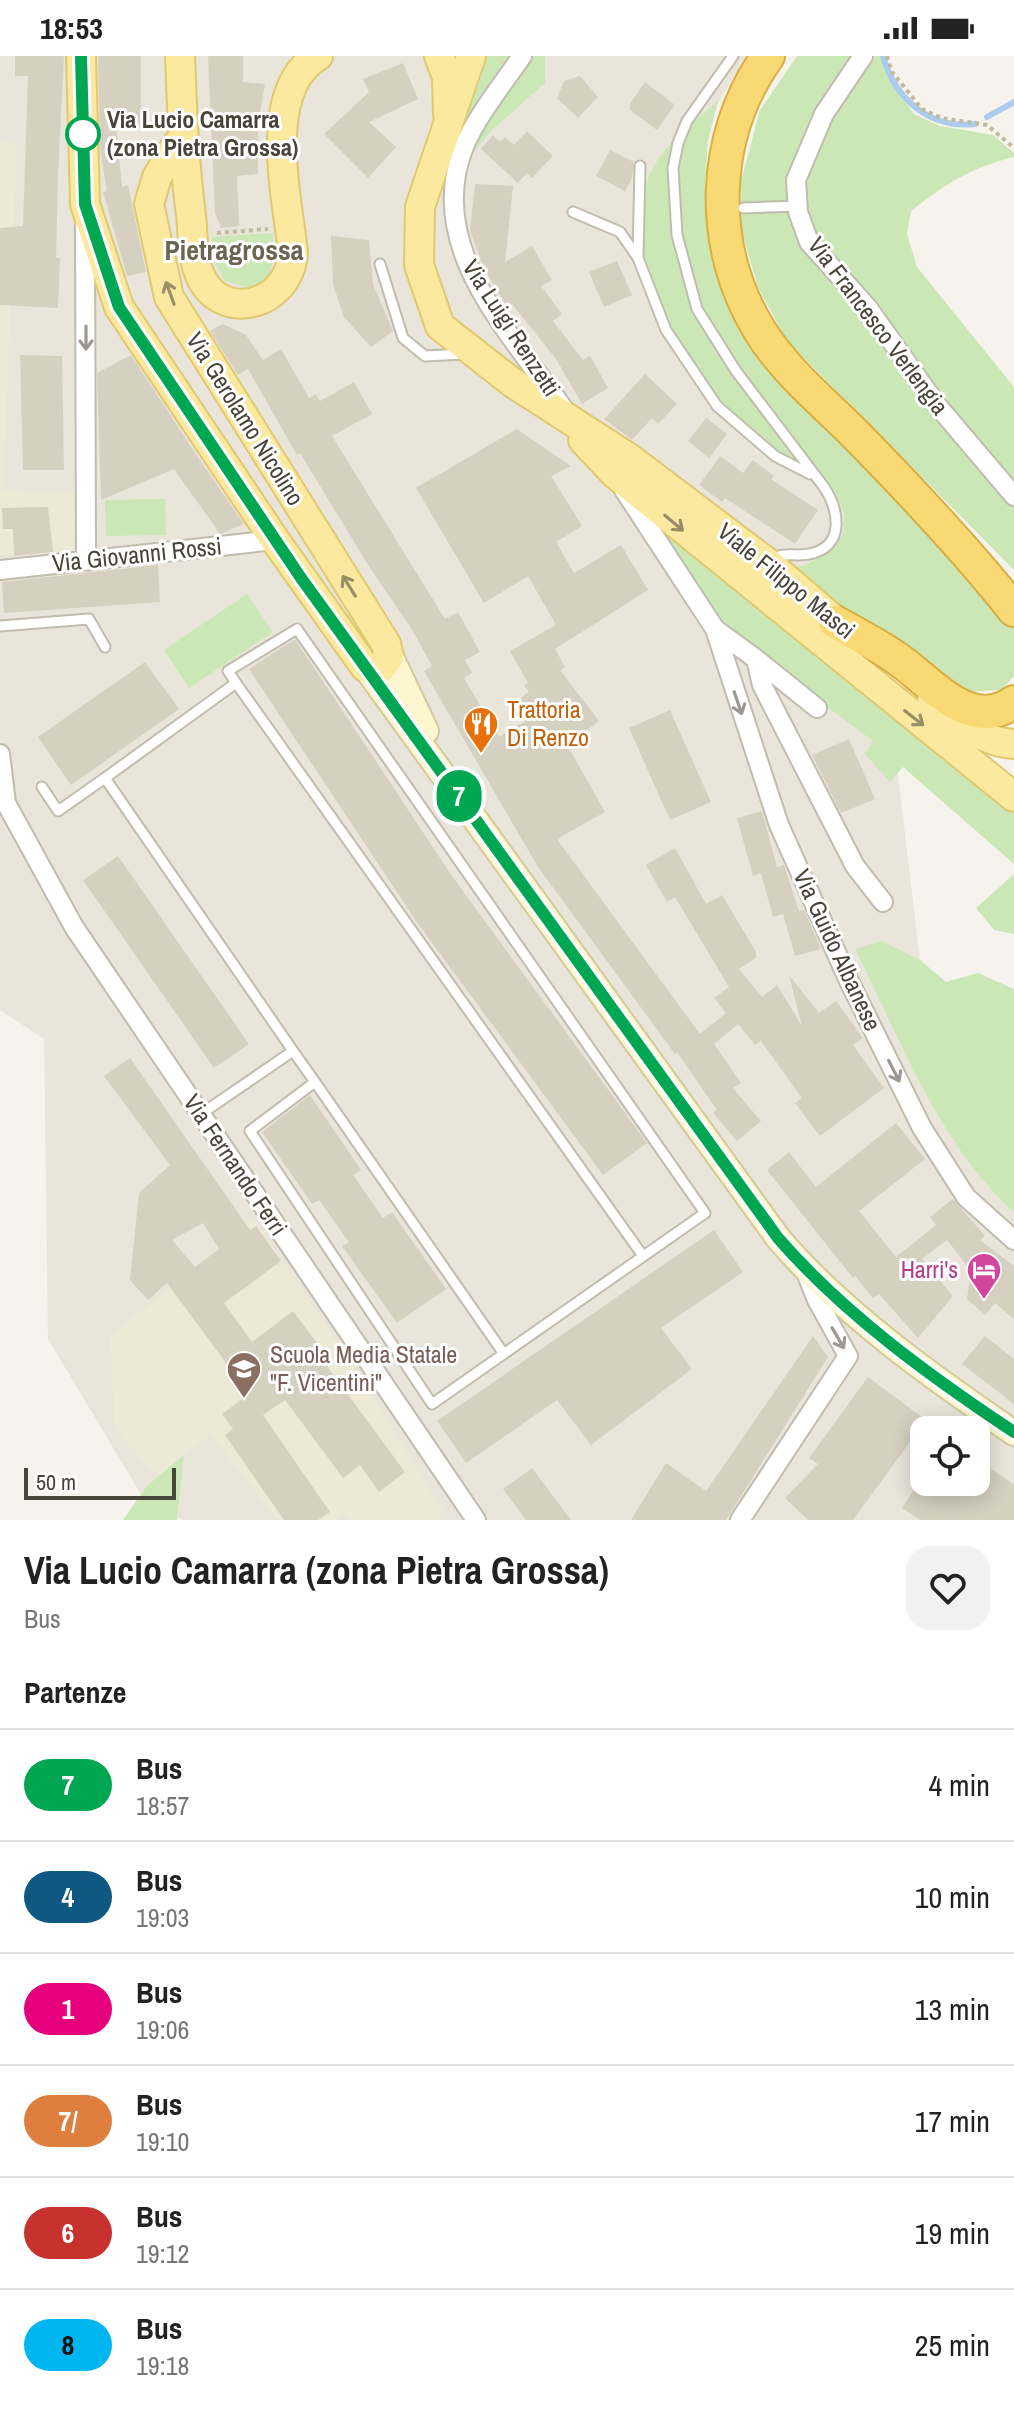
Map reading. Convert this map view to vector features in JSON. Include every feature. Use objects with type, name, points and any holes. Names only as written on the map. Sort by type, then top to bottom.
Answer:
[{"type":"highway","points":[[768,56],[737,114],[723,170],[722,214],[734,274],[761,333],[783,361],[938,519],[1014,587]]},
{"type":"highway","points":[[938,519],[1014,610]]},
{"type":"highway","points":[[835,622],[896,658],[968,710],[995,711],[1014,702]]},
{"type":"main road","points":[[81,56],[85,204],[119,307],[275,540],[377,660]]},
{"type":"main road","points":[[180,56],[182,142],[201,277],[214,293],[230,302],[254,303],[266,299],[286,280],[293,262],[282,123],[287,93],[298,75],[318,56]]},
{"type":"main road","name":"Viale Filippo Masci","points":[[439,56],[447,77],[449,127]]},
{"type":"main road","name":"Viale Filippo Masci","points":[[471,56],[420,207],[419,265],[440,326],[566,418],[629,458],[751,561],[835,622],[972,731],[995,742],[1014,744]]},
{"type":"main road","name":"Via Gerolamo Nicolino","points":[[182,142],[177,144],[157,177],[149,204],[169,297],[377,660]]},
{"type":"main road","name":"Viale Filippo Masci","points":[[566,418],[614,473],[1014,797]]},
{"type":"main road","name":"Viale Filippo Masci","points":[[966,759],[1014,773]]},
{"type":"street","name":"Via Luigi Renzetti","points":[[522,56],[474,128],[461,155],[454,188],[455,230],[464,261],[480,290],[566,418]]},
{"type":"street","name":"Via Francesco Verlengia","points":[[863,56],[824,114],[796,180],[798,206],[809,242],[868,308],[936,404],[1014,496]]},
{"type":"street","points":[[85,204],[86,560]]},
{"type":"street","name":"Via Guido Albanese","points":[[614,473],[715,629],[779,825],[849,981],[937,1151],[966,1197],[1014,1240]]},
{"type":"street","name":"Via Giovanni Rossi","points":[[0,570],[275,540]]},
{"type":"street","name":"Via Guido Albanese","points":[[715,629],[756,659]]},
{"type":"street","points":[[756,659],[817,708]]},
{"type":"street","points":[[756,659],[762,685],[855,866],[883,902]]},
{"type":"street","points":[[377,660],[448,781],[778,1238],[804,1268],[890,1341],[1014,1433]]},
{"type":"street","name":"Via Fernando Ferri","points":[[0,754],[3,800],[74,927],[476,1520]]},
{"type":"street","points":[[740,1520],[848,1356],[817,1300],[804,1268]]},
{"type":"lane","points":[[701,545],[751,561],[778,555],[809,554],[824,548],[834,537],[839,521],[836,506],[736,371],[697,309],[677,235],[673,168],[678,143],[687,121],[733,56]]},
{"type":"lane","points":[[638,258],[640,166]]},
{"type":"lane","points":[[743,208],[798,206]]},
{"type":"lane","points":[[573,212],[620,232],[638,258],[666,330],[717,406],[775,456],[813,475]]},
{"type":"lane","points":[[380,264],[403,338],[425,356],[475,354]]},
{"type":"lane","points":[[0,626],[89,619],[105,647]]},
{"type":"lane","points":[[315,1082],[250,1131],[432,1404],[705,1213],[297,629],[228,671],[643,1256]]},
{"type":"lane","points":[[42,787],[58,811],[236,683]]},
{"type":"lane","points":[[105,778],[504,1354]]},
{"type":"lane","points":[[201,1114],[293,1051]]},
{"type":"path","points":[[887,56],[892,72],[922,109],[941,118],[987,125],[1014,148]]},
{"type":"path","points":[[209,234],[274,229]]},
{"type":"shaded area","points":[[0,56],[746,56],[691,149],[717,319],[813,444],[874,572],[923,986],[1014,1159],[1014,1520],[184,1520],[146,1503],[48,1339],[44,1039],[0,1010]]},
{"type":"shaded area","points":[[0,141],[17,144],[3,490],[74,493],[74,551],[0,555]]},
{"type":"shaded area","name":"Scuola Media Statale \"F. Vicentini\"","points":[[254,1218],[355,1369],[444,1513],[435,1520],[350,1520],[344,1513],[335,1520],[278,1520],[211,1434],[158,1476],[115,1430],[110,1337]]},
{"type":"green space","points":[[486,56],[545,56],[545,83],[492,130],[470,156],[452,165],[464,115]]},
{"type":"green space","points":[[797,56],[882,56],[888,78],[914,114],[940,126],[993,135],[1014,153],[1014,157],[984,166],[924,201],[911,211],[907,234],[917,267],[1014,387],[1014,570],[786,340],[758,287],[742,232],[741,181],[760,110]]},
{"type":"green space","points":[[718,101],[708,141],[705,185],[711,250],[737,322],[803,404],[928,524],[1006,613],[1014,627],[1014,676],[1001,690],[964,692],[791,570],[821,557],[836,546],[844,528],[842,508],[826,485],[812,472],[771,449],[745,427],[695,368],[674,332],[645,258],[641,221],[645,187],[665,150]]},
{"type":"green space","points":[[273,233],[272,266],[265,279],[250,288],[225,281],[216,265],[212,237]]},
{"type":"green space","points":[[165,499],[166,535],[106,536],[105,500]]},
{"type":"green space","points":[[665,528],[1014,804],[1014,864],[903,767],[890,782],[865,754],[873,741],[718,626],[663,535]]},
{"type":"green space","points":[[247,594],[273,632],[189,688],[164,650]]},
{"type":"green space","points":[[1014,874],[1014,934],[994,930],[976,908]]},
{"type":"green space","points":[[882,941],[920,960],[946,982],[978,973],[1014,989],[1014,1212],[987,1185],[964,1155],[905,1054],[855,949]]},
{"type":"green space","points":[[184,1455],[177,1520],[123,1520],[147,1486]]},
{"type":"building","points":[[15,56],[64,56],[56,258],[60,258],[58,308],[0,305],[0,228],[23,226],[28,76],[15,76]]},
{"type":"building","points":[[98,56],[141,56],[141,127],[116,127],[122,187],[128,185],[146,272],[127,276],[103,192],[107,191],[100,148]]},
{"type":"building","points":[[208,56],[243,56],[243,82],[265,84],[258,124],[258,174],[237,176],[239,226],[221,228],[215,213]]},
{"type":"building","points":[[403,63],[418,99],[369,122],[396,147],[368,178],[324,134],[369,92],[363,79]]},
{"type":"building","points":[[580,76],[598,97],[578,118],[557,98],[564,81]]},
{"type":"building","points":[[645,82],[675,105],[657,130],[630,110],[630,104]]},
{"type":"building","points":[[527,131],[553,156],[532,178],[527,173],[518,183],[481,149],[493,135],[500,142],[505,137],[514,145]]},
{"type":"building","points":[[610,150],[634,162],[632,178],[625,191],[596,176]]},
{"type":"building","points":[[475,184],[513,186],[505,262],[532,246],[552,280],[541,286],[562,314],[553,321],[583,360],[590,356],[608,388],[582,404],[556,359],[512,304],[507,307],[484,268],[470,231]]},
{"type":"building","points":[[331,236],[369,240],[373,284],[393,331],[371,347],[344,317],[333,284]]},
{"type":"building","points":[[617,261],[632,295],[604,307],[589,272]]},
{"type":"building","points":[[223,324],[246,335],[263,360],[281,349],[309,398],[316,394],[320,401],[354,382],[372,414],[332,436],[445,619],[458,612],[480,652],[465,660],[472,673],[464,678],[499,737],[532,717],[519,699],[529,692],[524,685],[528,683],[510,651],[556,625],[528,576],[484,603],[416,488],[517,429],[571,466],[551,476],[582,526],[556,542],[574,573],[621,545],[648,590],[555,649],[565,667],[560,670],[599,721],[567,745],[605,812],[557,839],[700,1034],[726,1013],[714,998],[729,987],[675,897],[667,902],[646,865],[675,848],[706,904],[722,895],[756,952],[756,958],[739,969],[762,997],[777,985],[802,1026],[789,975],[819,1013],[836,1001],[863,1038],[853,1045],[884,1088],[820,1136],[795,1103],[802,1098],[761,1041],[755,1045],[738,1024],[714,1044],[741,1083],[733,1088],[761,1121],[737,1141],[713,1113],[717,1110],[677,1052],[675,1054],[538,867],[424,671],[432,666],[411,628],[370,568],[300,453],[297,455],[248,369],[238,375],[210,331]]},
{"type":"building","points":[[20,355],[62,356],[64,470],[23,470]]},
{"type":"building","points":[[131,355],[244,524],[220,534],[174,469],[101,500],[97,373]]},
{"type":"building","points":[[645,374],[677,404],[658,424],[652,418],[632,440],[604,419]]},
{"type":"building","points":[[706,418],[727,434],[709,458],[688,441]]},
{"type":"building","points":[[720,456],[743,473],[753,460],[774,476],[771,479],[818,510],[795,544],[725,498],[722,502],[699,485]]},
{"type":"building","points":[[48,507],[53,552],[14,556],[13,529],[3,529],[2,508]]},
{"type":"building","points":[[158,565],[160,602],[4,613],[2,582]]},
{"type":"building","points":[[295,639],[452,876],[647,1143],[603,1175],[416,921],[249,669]]},
{"type":"building","points":[[145,662],[179,709],[71,785],[38,737]]},
{"type":"building","points":[[670,710],[711,802],[670,820],[629,728]]},
{"type":"building","points":[[849,739],[875,799],[841,813],[812,755]]},
{"type":"building","points":[[762,811],[777,867],[784,865],[799,911],[804,910],[821,949],[795,956],[783,914],[773,917],[761,873],[753,876],[737,818]]},
{"type":"building","points":[[118,856],[249,1044],[214,1068],[83,880]]},
{"type":"building","points":[[130,1058],[250,1230],[256,1226],[281,1261],[224,1303],[252,1342],[293,1311],[329,1359],[324,1362],[405,1472],[379,1492],[360,1465],[343,1478],[285,1400],[263,1415],[330,1512],[318,1520],[284,1520],[225,1435],[233,1429],[222,1414],[249,1394],[167,1283],[148,1300],[130,1280],[139,1193],[170,1165],[104,1076]],"holes":[[[203,1223],[219,1249],[195,1267],[172,1240]]]},
{"type":"building","points":[[310,1095],[361,1170],[353,1175],[383,1218],[392,1212],[446,1289],[397,1323],[342,1246],[349,1242],[319,1200],[312,1204],[262,1132]]},
{"type":"building","points":[[896,1123],[925,1159],[859,1211],[896,1257],[936,1225],[930,1217],[953,1199],[985,1236],[980,1240],[1014,1266],[1014,1319],[995,1303],[985,1315],[967,1299],[971,1271],[947,1240],[922,1259],[953,1296],[918,1338],[879,1294],[873,1298],[855,1276],[853,1278],[767,1170],[789,1152],[816,1187]]},
{"type":"building","points":[[714,1230],[743,1272],[661,1328],[692,1369],[591,1445],[557,1400],[466,1463],[437,1421]]},
{"type":"building","points":[[813,1336],[828,1357],[726,1520],[631,1520],[666,1463],[706,1491]]},
{"type":"building","points":[[985,1336],[1014,1359],[1014,1404],[962,1364]]},
{"type":"building","points":[[868,1377],[921,1416],[910,1416],[910,1442],[853,1520],[808,1520],[785,1498],[818,1464],[809,1458]]},
{"type":"building","points":[[532,1468],[571,1520],[526,1520],[503,1489]]},
{"type":"building","points":[[990,1468],[1014,1484],[1014,1520],[920,1520],[902,1508],[910,1496],[990,1496]]},
{"type":"waterway","points":[[883,56],[896,85],[916,108],[943,122],[975,124]]},
{"type":"waterway","points":[[987,117],[1014,102]]},
{"type":"bus line","name":"7","points":[[81,56],[85,204],[119,307],[288,559],[778,1238],[804,1268],[890,1341],[1014,1432]]},
{"type":"place","name":"Via Lucio Camarra (zona Pietra Grossa)","points":[[83,134]]},
{"type":"place","name":"Trattoria Di Renzo","points":[[481,755]]},
{"type":"place","name":"Harri's","points":[[984,1301]]},
{"type":"place","name":"Scuola Media Statale \"F. Vicentini\"","points":[[244,1400]]},
{"type":"district","name":"Pietragrossa","points":[[234,250]]}]
